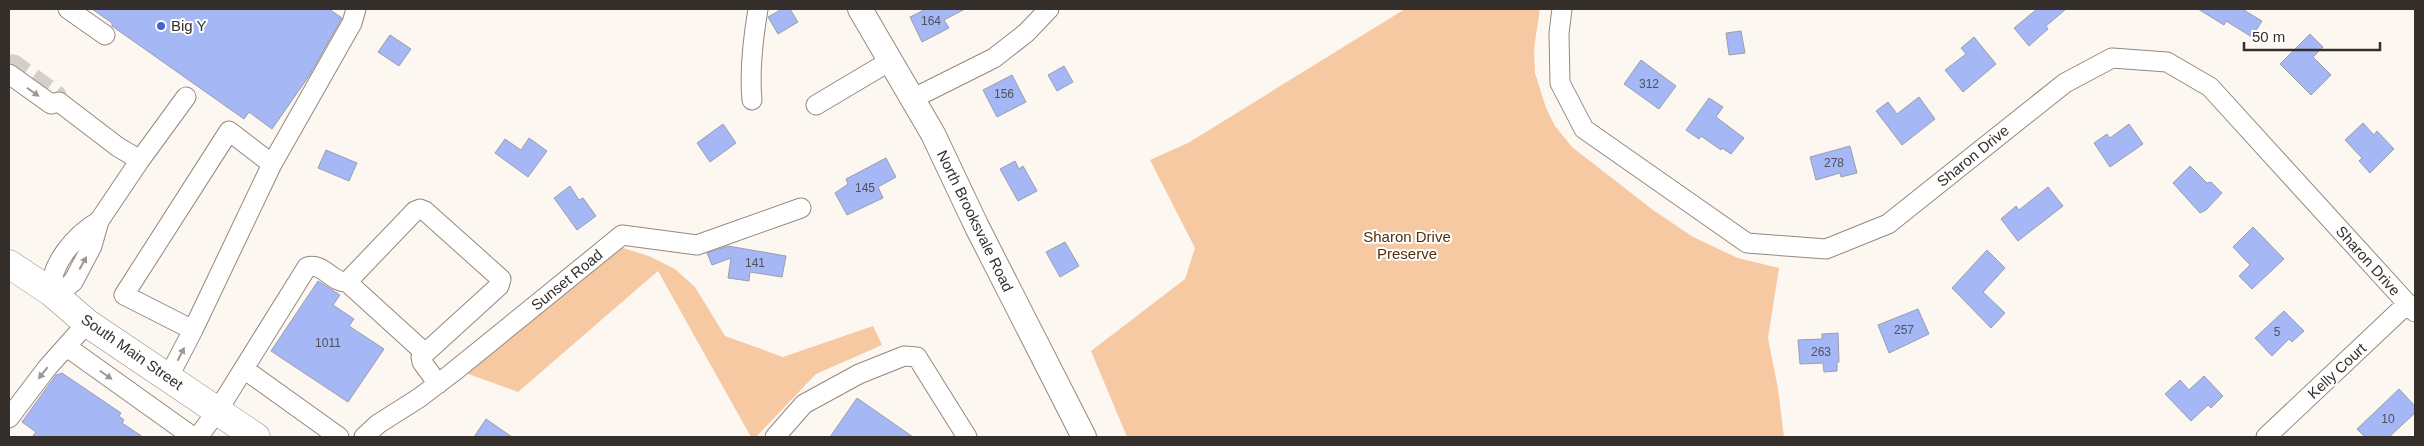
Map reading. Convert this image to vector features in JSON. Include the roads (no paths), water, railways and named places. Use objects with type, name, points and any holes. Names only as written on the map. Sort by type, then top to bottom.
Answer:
[{"type":"highway","name":"South Main Street","points":[[9,264],[51,292],[87,323],[256,437]]},
{"type":"main road","name":"North Brooksvale Road","points":[[860,9],[933,134],[976,228],[1084,437]]},
{"type":"street","points":[[68,9],[105,36]]},
{"type":"street","points":[[168,378],[193,330],[272,164],[352,23],[356,9]]},
{"type":"street","points":[[752,100],[750,84],[758,9]]},
{"type":"street","points":[[912,99],[994,58],[1026,33],[1049,9]]},
{"type":"street","name":"Sharon Drive","points":[[1562,9],[1559,33],[1560,83],[1584,129],[1748,243],[1826,249],[1888,224],[2065,83],[2112,58],[2167,62],[2210,87],[2411,308]]},
{"type":"street","points":[[816,105],[890,61]]},
{"type":"street","points":[[9,74],[51,104],[59,102],[118,147],[140,160]]},
{"type":"street","points":[[51,292],[50,279],[54,268],[75,240],[99,221],[186,97]]},
{"type":"street","points":[[193,330],[124,295],[229,131],[272,164]]},
{"type":"street","name":"Sunset Road","points":[[364,437],[378,424],[438,384],[622,235],[697,245],[801,208]]},
{"type":"street","points":[[347,282],[415,211],[420,209],[496,272],[501,279],[499,286],[420,357],[438,384]]},
{"type":"street","points":[[198,437],[218,410],[307,267],[318,266],[338,280],[347,282],[424,352]]},
{"type":"street","name":"Kelly Court","points":[[2266,437],[2411,308]]},
{"type":"street","points":[[9,418],[46,368],[87,323]]},
{"type":"street","points":[[66,347],[193,437]]},
{"type":"street","points":[[775,437],[804,404],[859,374],[904,356],[917,357],[966,437]]},
{"type":"street","points":[[244,369],[339,437]]},
{"type":"tunnel","points":[[9,64],[14,64],[57,95],[59,102]]},
{"type":"place","name":"Big Y","points":[[161,26]]},
{"type":"park label","name":"Sharon Drive Preserve","points":[[1407,246]]}]
